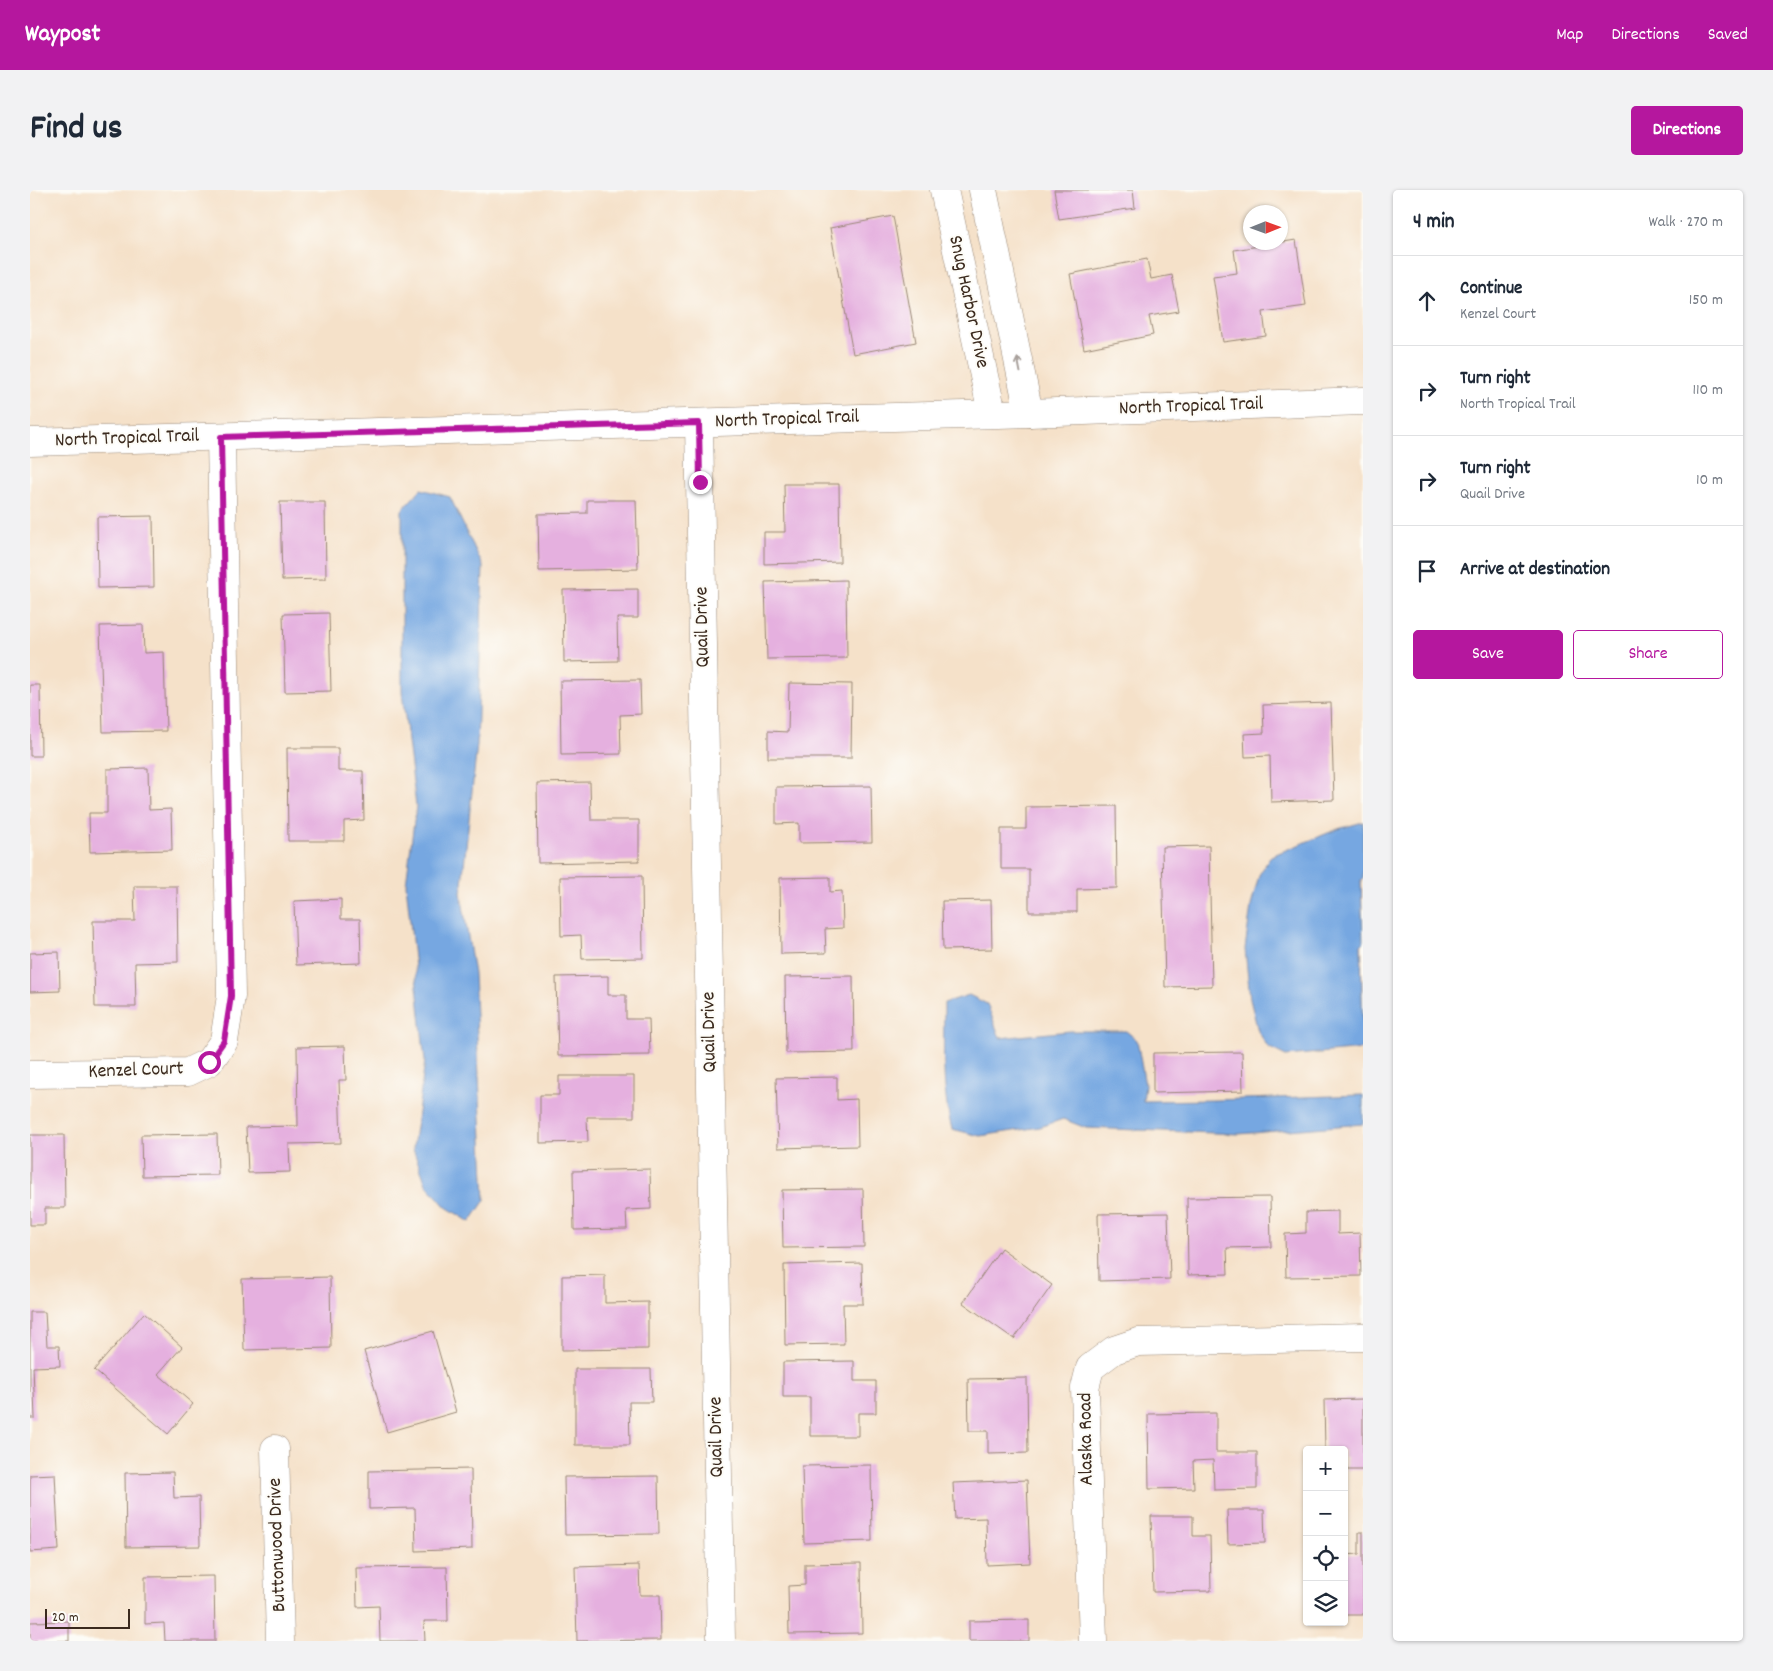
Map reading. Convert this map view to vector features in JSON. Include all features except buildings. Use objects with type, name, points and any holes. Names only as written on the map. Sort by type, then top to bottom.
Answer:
[{"type":"street","name":"Snug Harbor Drive","points":[[944,190],[992,413]]},
{"type":"street","name":"Snug Harbor Drive","points":[[983,190],[1029,413]]},
{"type":"street","name":"North Tropical Trail","points":[[30,442],[1029,413],[1363,401]]},
{"type":"street","name":"Quail Drive","points":[[699,423],[721,1641]]},
{"type":"street","name":"Kenzel Court","points":[[30,1074],[188,1072],[209,1062],[224,1041],[231,996],[221,437]]},
{"type":"street","name":"Alaska Road","points":[[1093,1641],[1085,1388],[1090,1368],[1114,1350],[1138,1342],[1363,1337]]},
{"type":"street","name":"Buttonwood Drive","points":[[275,1449],[280,1641]]},
{"type":"water","points":[[421,489],[450,497],[483,566],[477,745],[461,893],[474,974],[485,1200],[470,1222],[446,1207],[426,1184],[413,1149],[425,1061],[406,884],[416,806],[402,692],[402,510]]},
{"type":"water","points":[[1363,822],[1363,879],[1361,880],[1363,943],[1361,945],[1363,1049],[1286,1056],[1268,1047],[1258,1031],[1250,999],[1245,949],[1251,906],[1259,875],[1271,856],[1338,829]]},
{"type":"water","points":[[969,995],[987,1004],[1000,1038],[1070,1031],[1126,1031],[1137,1040],[1145,1085],[1143,1101],[1363,1095],[1363,1124],[1239,1134],[1086,1128],[1063,1119],[1040,1127],[980,1136],[952,1129],[946,1099],[944,1003]]},
{"type":"route","points":[[209,1062],[224,1041],[231,996],[221,437],[699,423],[700,482]]}]
